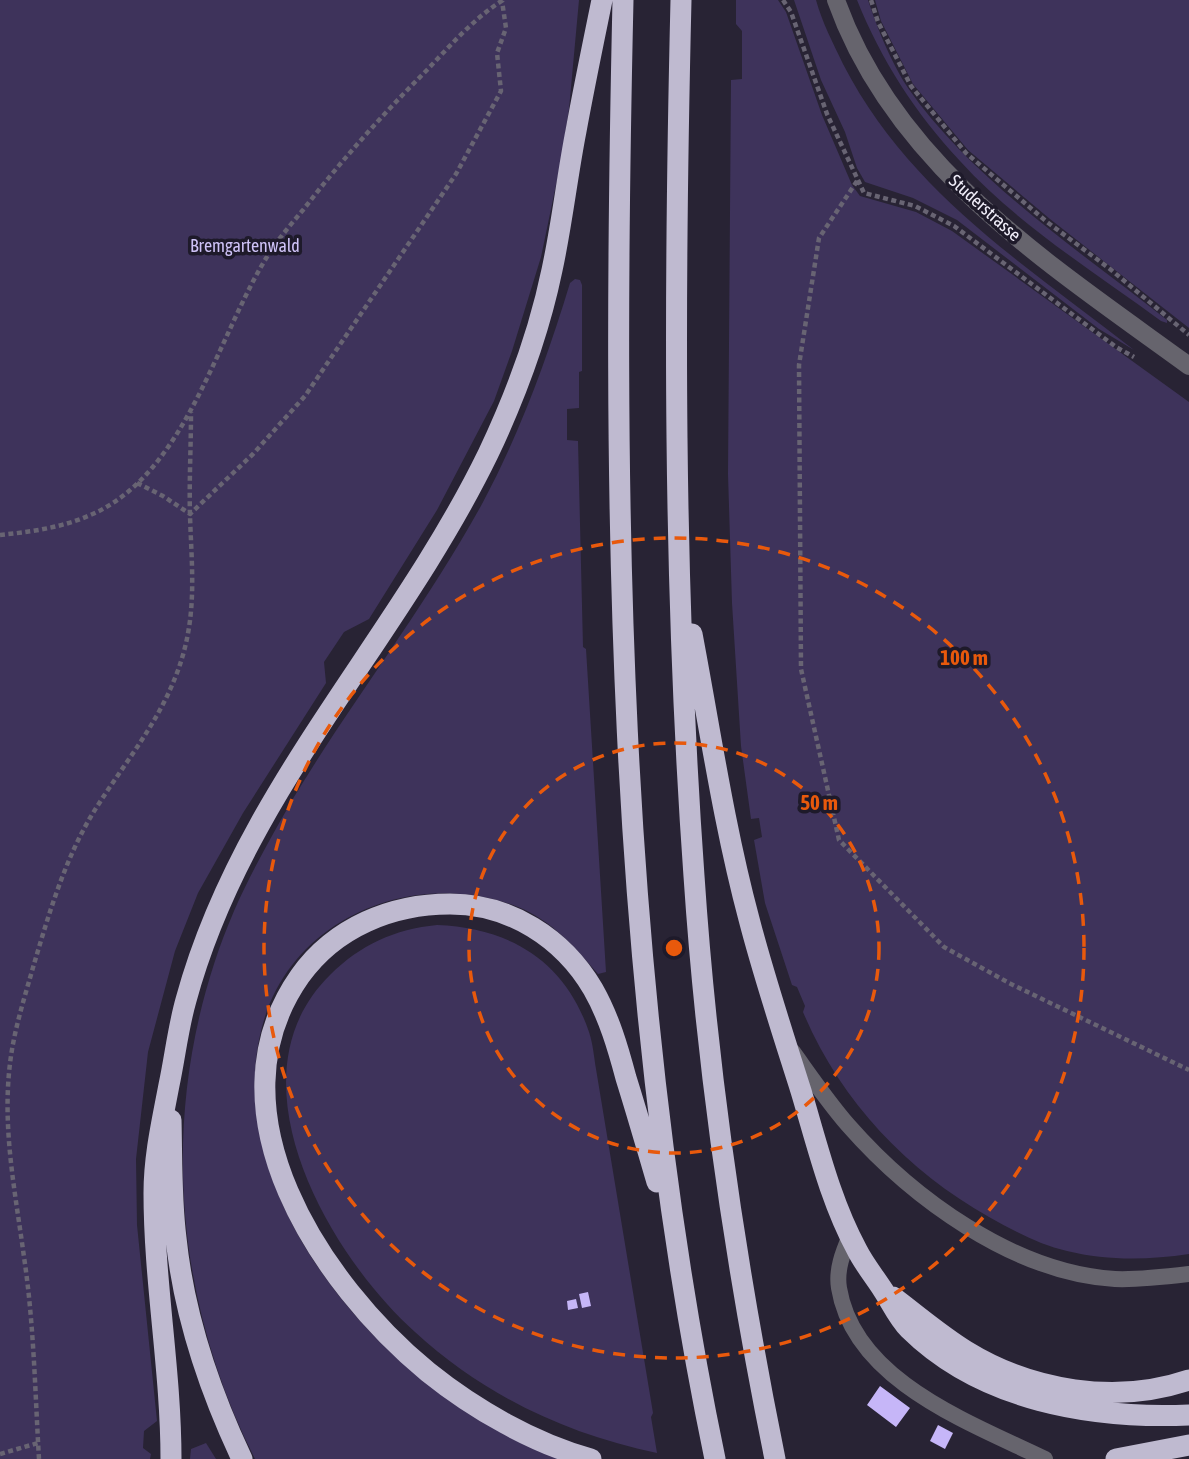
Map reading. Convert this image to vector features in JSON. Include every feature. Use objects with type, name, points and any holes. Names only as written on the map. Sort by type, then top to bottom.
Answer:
[{"type":"highway","points":[[172,1459],[155,1241],[154,1193],[156,1151],[185,1002],[199,955],[234,870],[306,745],[454,517],[488,454],[523,374],[552,273],[602,0]]},
{"type":"highway","points":[[623,0],[619,427],[628,735],[637,888],[649,1031],[677,1253],[715,1459]]},
{"type":"highway","points":[[681,0],[677,320],[680,570],[692,851],[707,1025],[736,1247],[775,1459]]},
{"type":"highway","points":[[680,570],[748,919],[828,1181],[850,1236],[907,1327],[931,1348],[959,1366],[1008,1391],[1048,1403],[1098,1413],[1189,1416]]},
{"type":"highway","points":[[591,1459],[542,1441],[501,1420],[429,1372],[366,1312],[314,1243],[294,1205],[279,1167],[269,1132],[265,1101],[265,1071],[270,1040],[278,1014],[305,968],[322,950],[369,919],[398,909],[426,904],[462,904],[495,910],[523,921],[546,935],[571,957],[593,988],[609,1020],[677,1253]]},
{"type":"highway","points":[[170,1083],[172,1195],[184,1288],[192,1329],[205,1370],[242,1459]]},
{"type":"highway","points":[[883,1289],[967,1352],[1033,1381],[1061,1388],[1109,1393],[1146,1390],[1189,1380]]},
{"type":"highway","points":[[1116,1459],[1189,1445]]},
{"type":"street","name":"Studerstrasse","points":[[836,0],[859,53],[898,118],[946,173],[972,199],[1028,246],[1189,366]]},
{"type":"lane","points":[[786,1044],[847,1124],[882,1160],[930,1201],[984,1237],[1033,1259],[1072,1271],[1113,1279],[1189,1274]]},
{"type":"lane","points":[[850,1236],[841,1260],[838,1286],[849,1322],[866,1350],[897,1379],[947,1411],[1045,1459]]},
{"type":"path","points":[[0,535],[40,529],[89,516],[137,483],[166,449],[191,412],[271,251],[376,121],[474,22],[503,0]]},
{"type":"path","points":[[190,514],[253,454],[305,396],[456,174],[501,91],[498,53],[506,28],[503,0]]},
{"type":"path","points":[[783,0],[792,12],[827,114],[864,193],[915,206],[954,226],[1116,347],[1139,359]]},
{"type":"path","points":[[871,0],[878,22],[911,86],[966,153],[1047,222],[1110,269],[1189,335]]},
{"type":"path","points":[[857,181],[819,238],[799,365],[801,668],[839,840],[944,947],[1009,983],[1189,1070]]},
{"type":"path","points":[[39,1459],[25,1258],[8,1145],[11,1055],[45,925],[67,867],[88,822],[153,724],[176,677],[188,633],[194,592],[190,514],[191,412]]},
{"type":"path","points":[[137,483],[190,514]]},
{"type":"path","points":[[0,1454],[38,1443]]},
{"type":"green space","name":"Bremgartenwald","points":[[0,0],[579,0],[569,109],[541,257],[494,401],[437,510],[369,619],[344,632],[324,662],[326,683],[243,813],[198,893],[175,951],[148,1052],[136,1159],[137,1225],[157,1421],[144,1431],[143,1448],[151,1454],[150,1459],[0,1459]]},
{"type":"green space","points":[[736,0],[778,0],[786,12],[822,115],[852,185],[860,196],[916,212],[952,231],[1189,402],[1189,1254],[1128,1258],[1098,1257],[1067,1251],[1018,1232],[959,1198],[903,1155],[856,1103],[818,1044],[803,1012],[805,1006],[797,987],[792,985],[765,903],[754,840],[762,837],[759,818],[751,819],[741,746],[732,603],[728,474],[731,80],[742,79],[742,31],[736,24]]},
{"type":"green space","points":[[794,0],[816,0],[843,64],[870,109],[901,150],[935,188],[1011,255],[1134,350],[1099,329],[957,220],[913,198],[865,182],[821,80]]},
{"type":"green space","points":[[857,0],[868,0],[885,46],[908,88],[934,122],[963,153],[1029,213],[1167,320],[1167,323],[1031,226],[982,184],[914,105],[877,44]]},
{"type":"green space","points":[[875,0],[1189,0],[1189,328],[1050,219],[968,150],[913,84],[881,21]]},
{"type":"green space","points":[[575,279],[580,280],[582,285],[582,371],[579,372],[579,408],[567,409],[567,440],[578,441],[583,647],[586,649],[606,972],[598,974],[552,927],[518,907],[480,896],[441,893],[403,898],[366,909],[332,927],[303,952],[280,983],[264,1020],[255,1067],[256,1114],[266,1160],[283,1205],[305,1247],[333,1288],[363,1324],[414,1372],[476,1412],[562,1459],[255,1459],[226,1394],[204,1326],[190,1257],[183,1187],[184,1117],[193,1047],[210,978],[234,911],[262,853],[294,797],[414,615],[482,504],[520,423],[552,340],[570,283]]},
{"type":"green space","points":[[437,925],[488,933],[511,941],[550,968],[579,1007],[593,1050],[653,1413],[651,1417],[657,1453],[590,1435],[527,1409],[441,1355],[382,1298],[350,1258],[322,1212],[301,1162],[288,1112],[287,1063],[300,1016],[330,975],[353,955],[379,940],[407,930]]},
{"type":"green space","points":[[206,1443],[216,1459],[190,1459],[191,1449]]},
{"type":"building","points":[[588,1292],[591,1306],[582,1308],[579,1294]]},
{"type":"building","points":[[576,1299],[578,1308],[568,1310],[567,1301]]},
{"type":"building","points":[[880,1386],[910,1408],[896,1427],[867,1405]]},
{"type":"building","points":[[938,1425],[953,1433],[945,1449],[930,1441]]}]
